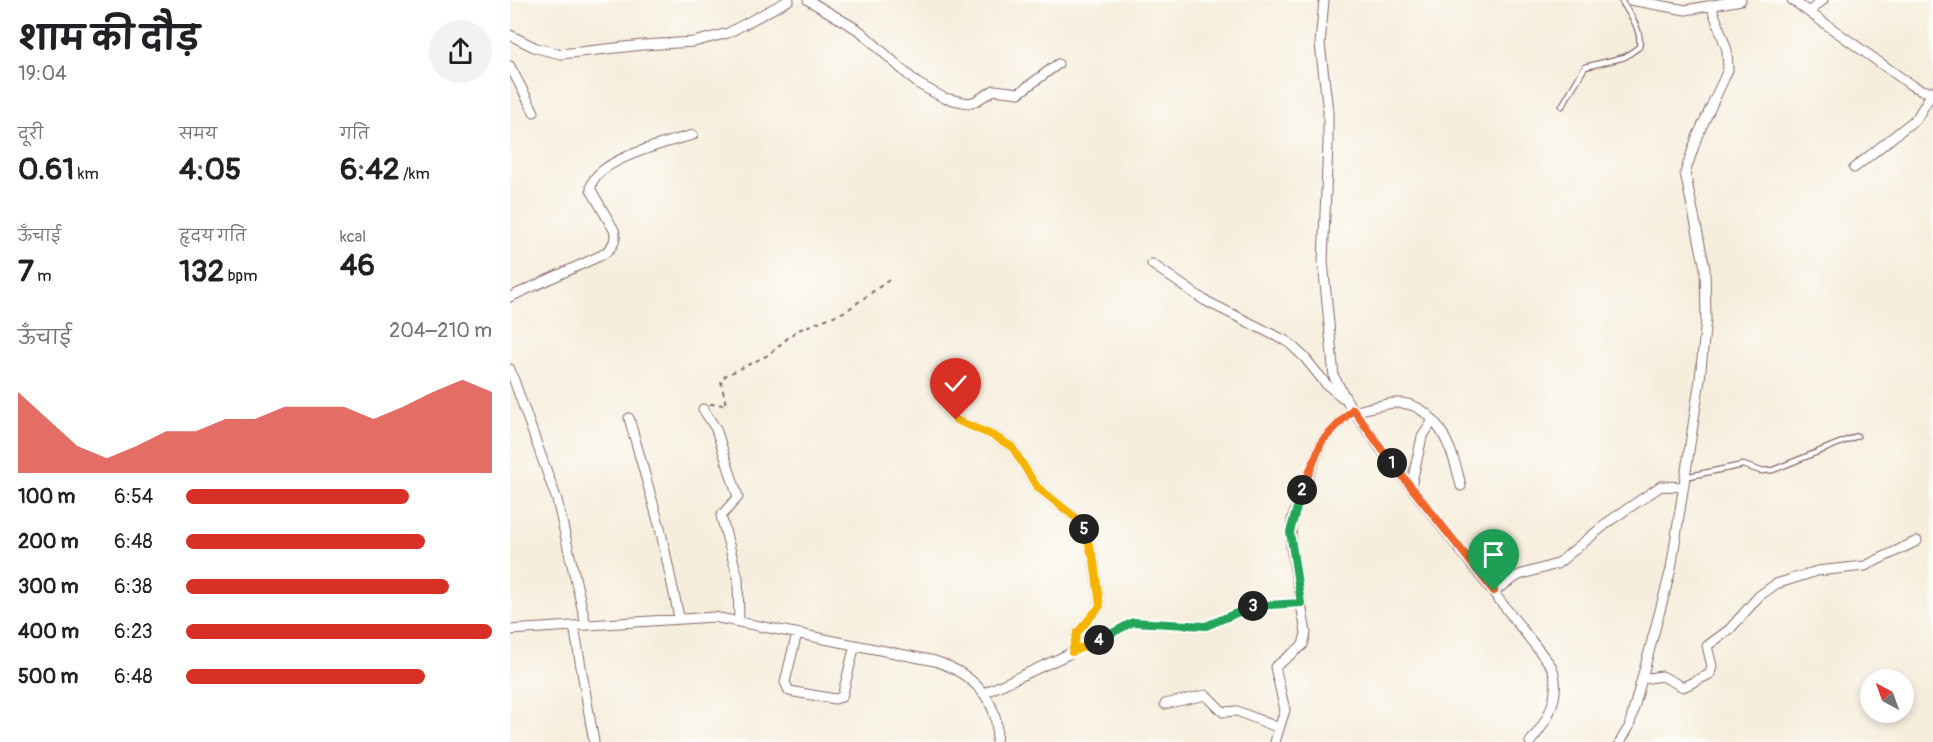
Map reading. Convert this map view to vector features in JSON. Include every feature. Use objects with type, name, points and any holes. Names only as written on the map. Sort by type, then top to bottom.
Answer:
[{"type":"street","points":[[510,35],[536,48],[561,54],[694,42],[728,33],[789,0]]},
{"type":"street","points":[[808,0],[860,31],[917,83],[957,101],[976,101],[994,90],[1019,93],[1058,64]]},
{"type":"street","points":[[1324,0],[1320,44],[1328,111],[1323,261],[1334,377],[1353,411],[1552,668],[1556,686],[1550,714],[1530,742]]},
{"type":"street","points":[[1630,0],[1686,10],[1741,0]]},
{"type":"street","points":[[1792,0],[1911,85],[1924,91],[1933,91]]},
{"type":"street","points":[[1810,11],[1823,0]]},
{"type":"street","points":[[1620,742],[1629,727],[1671,568],[1700,379],[1707,293],[1702,248],[1685,173],[1697,137],[1728,70],[1727,50],[1711,5]]},
{"type":"street","points":[[510,66],[534,112]]},
{"type":"street","points":[[1854,168],[1917,118],[1933,91]]},
{"type":"street","points":[[510,297],[602,255],[612,246],[616,235],[591,190],[595,178],[638,150],[693,135]]},
{"type":"street","points":[[1152,264],[1204,300],[1288,342],[1305,358],[1326,384],[1346,400]]},
{"type":"street","points":[[510,369],[557,500],[586,625]]},
{"type":"street","points":[[1275,742],[1284,717],[1285,703],[1275,667],[1304,645],[1306,633],[1291,546],[1292,519],[1322,441],[1353,411],[1380,405],[1408,404],[1432,422],[1452,452],[1461,486]]},
{"type":"street","points":[[703,409],[716,429],[738,497],[721,516],[738,578],[739,621]]},
{"type":"street","points":[[629,418],[660,528],[680,617]]},
{"type":"street","points":[[956,420],[994,436],[1012,447],[1037,487],[1076,518],[1085,531],[1094,561],[1100,606],[1077,633],[1072,652],[984,693]]},
{"type":"street","points":[[1411,486],[1422,437],[1432,422]]},
{"type":"street","points":[[1494,591],[1519,575],[1557,564],[1596,531],[1651,492],[1667,485],[1684,482]]},
{"type":"street","points":[[1642,679],[1662,676],[1680,687],[1690,685],[1710,674],[1712,666],[1707,646],[1730,629],[1759,596],[1776,584],[1817,571],[1865,566],[1917,541]]},
{"type":"street","points":[[510,630],[714,616],[916,656],[954,667],[984,693],[997,718],[996,742]]},
{"type":"street","points":[[574,626],[594,742]]},
{"type":"street","points":[[797,633],[785,682],[789,691],[835,699],[842,697],[855,645]]},
{"type":"street","points":[[1165,704],[1206,695],[1223,712],[1237,711],[1279,728]]},
{"type":"lane","points":[[1562,106],[1585,66],[1625,57],[1639,47],[1637,28],[1621,0]]},
{"type":"lane","points":[[1684,482],[1743,465],[1761,471],[1773,470],[1857,436]]},
{"type":"path","points":[[703,409],[703,406],[708,403],[726,405],[721,381],[725,376],[768,355],[786,336],[846,311],[889,280]]},
{"type":"path","points":[[1072,652],[1133,622],[1206,626],[1219,622],[1248,606],[1301,603]]},
{"type":"route","points":[[956,420],[994,436],[1012,447],[1037,487],[1076,518],[1085,531],[1094,561],[1100,606],[1096,614],[1077,633],[1072,652],[1133,622],[1149,621],[1206,626],[1215,624],[1248,606],[1301,603],[1291,546],[1292,519],[1322,441],[1329,431],[1353,409],[1380,448],[1494,591]]}]
